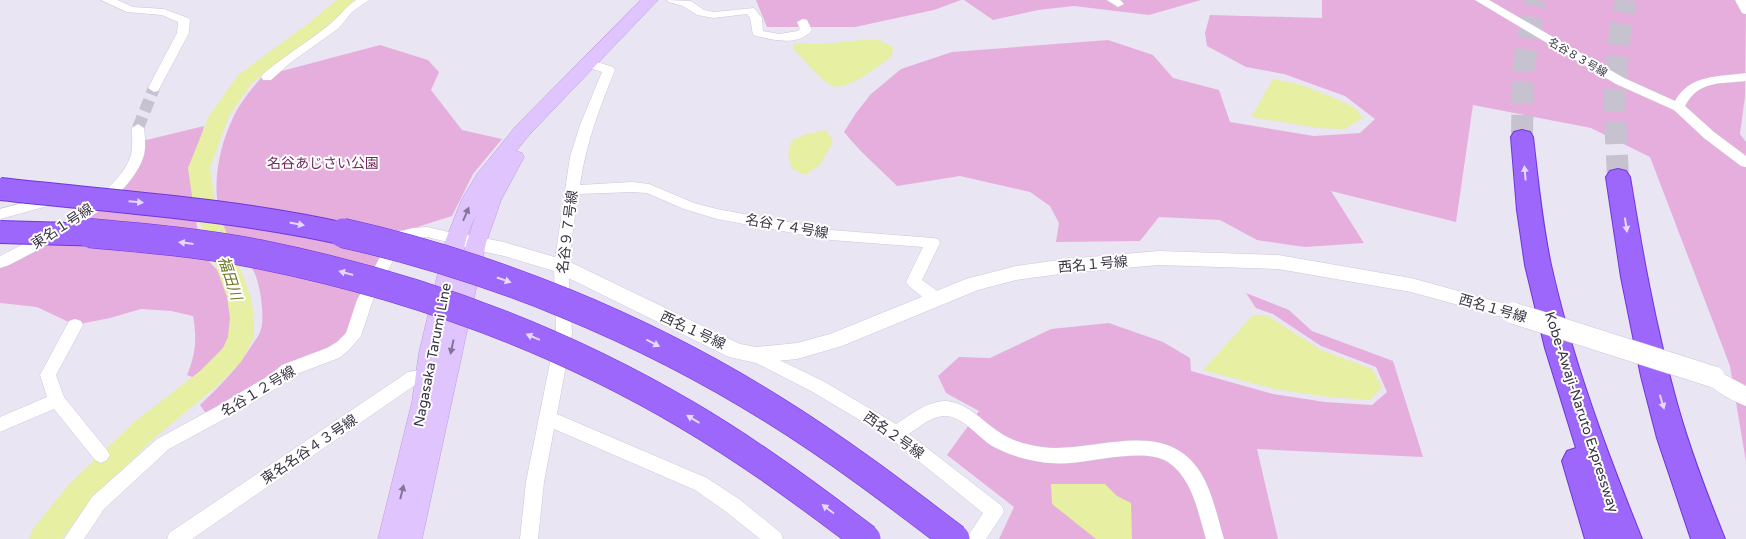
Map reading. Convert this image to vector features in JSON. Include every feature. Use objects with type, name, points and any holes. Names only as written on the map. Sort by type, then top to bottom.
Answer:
[{"type":"highway","name":"Kobe-Awaji-Naruto Expressway","points":[[1522,136],[1527,203],[1541,282],[1565,368],[1605,487],[1625,539]]},
{"type":"highway","points":[[1618,177],[1631,260],[1655,377],[1688,487],[1708,539]]},
{"type":"highway","points":[[0,189],[182,206],[300,224],[414,251],[528,288],[640,337],[748,394],[860,467],[955,539]]},
{"type":"highway","points":[[1527,203],[1534,279],[1552,366],[1581,472],[1602,539]]},
{"type":"highway","points":[[0,232],[71,232],[210,246],[329,269],[443,302],[548,343],[659,399],[714,431],[769,468],[866,539]]},
{"type":"main road","name":"Nagasaka Tarumi Line","points":[[409,539],[437,374],[466,241],[516,154],[592,64],[650,0]]},
{"type":"main road","name":"Nagasaka Tarumi Line","points":[[592,64],[662,0]]},
{"type":"main road","name":"Nagasaka Tarumi Line","points":[[391,539],[424,402],[437,374]]},
{"type":"street","points":[[107,0],[131,10],[164,12],[184,20],[183,33],[154,88]]},
{"type":"street","points":[[267,77],[286,60],[335,26],[348,10],[364,0]]},
{"type":"street","points":[[673,0],[687,3],[701,13],[714,15],[750,10],[756,18],[757,33],[779,38],[802,34],[806,30],[803,22]]},
{"type":"street","name":"名谷８３号線","points":[[1481,0],[1620,81],[1678,107],[1709,135],[1746,163]]},
{"type":"street","points":[[1741,0],[1746,11]]},
{"type":"street","name":"名谷９７号線","points":[[529,539],[535,482],[564,333],[560,266],[577,157],[586,125],[609,70],[592,64]]},
{"type":"street","points":[[1678,107],[1689,88],[1697,84],[1746,77]]},
{"type":"street","name":"東名１号線","points":[[0,263],[33,246],[88,211],[117,186],[137,157],[138,128]]},
{"type":"street","name":"名谷７４号線","points":[[572,190],[649,188],[689,206],[718,214],[831,235],[933,242],[914,282],[938,299]]},
{"type":"street","points":[[0,214],[57,200],[74,202],[88,211]]},
{"type":"street","name":"名谷１２号線","points":[[73,539],[98,504],[163,444],[222,412],[276,380],[288,370],[333,353],[353,336],[362,309],[398,237],[411,232],[427,232],[439,233],[466,241]]},
{"type":"street","name":"西名１号線","points":[[466,241],[504,249],[560,266],[729,348],[756,355],[797,351],[835,340],[973,284],[1016,272],[1159,258],[1278,262],[1411,285],[1513,313],[1714,377],[1746,397]]},
{"type":"street","points":[[75,325],[48,375],[57,400],[101,455]]},
{"type":"street","name":"西名２号線","points":[[756,355],[817,386],[896,433],[995,512],[975,539]]},
{"type":"street","name":"東名名谷４３号線","points":[[176,539],[414,377],[437,374]]},
{"type":"street","points":[[0,425],[57,400]]},
{"type":"street","points":[[896,433],[936,410],[948,408],[959,412],[999,442],[1025,452],[1056,456],[1152,449],[1173,457],[1190,472],[1198,486],[1215,539]]},
{"type":"street","points":[[547,418],[701,484],[732,505],[774,539]]},
{"type":"green space","points":[[756,0],[961,0],[934,10],[855,27],[767,27]]},
{"type":"green space","points":[[964,0],[1201,0],[1149,15],[1074,6],[1038,10],[993,20]]},
{"type":"green space","points":[[1322,0],[1746,0],[1745,96],[1740,134],[1746,142],[1746,462],[1730,366],[1650,157],[1591,128],[1473,105],[1456,222],[1331,191],[1364,243],[1305,247],[1257,240],[1220,220],[1159,217],[1140,241],[1056,242],[1059,223],[1050,206],[1030,192],[960,176],[897,186],[844,132],[871,94],[901,69],[952,52],[1108,40],[1153,55],[1173,78],[1219,90],[1230,122],[1314,136],[1360,133],[1375,119],[1345,96],[1284,74],[1246,67],[1207,46],[1205,33],[1210,15],[1322,18]]},
{"type":"green space","name":"名谷あじさい公園","points":[[380,45],[428,60],[439,72],[431,90],[462,130],[502,139],[473,174],[452,216],[392,235],[343,340],[208,416],[200,405],[236,368],[259,335],[262,323],[261,299],[256,275],[234,251],[220,220],[217,203],[216,186],[221,152],[235,113],[252,88],[267,71],[278,72]]},
{"type":"green space","points":[[204,126],[192,178],[199,240],[207,259],[218,271],[230,297],[236,319],[232,338],[200,380],[187,375],[195,346],[193,316],[171,311],[141,309],[75,325],[37,307],[0,303],[0,263],[33,246],[117,186],[138,142]]},
{"type":"green space","points":[[1246,293],[1289,310],[1312,331],[1393,361],[1423,457],[1257,449],[1278,539],[999,539],[1014,507],[947,455],[979,411],[946,393],[938,376],[959,357],[990,358],[1051,329],[1109,323],[1163,342],[1190,358],[1191,371],[1273,394],[1325,402],[1372,405],[1387,392],[1376,367],[1321,346],[1273,314],[1256,308]]},
{"type":"shaded area","points":[[879,40],[893,47],[892,56],[871,72],[844,86],[836,87],[825,82],[793,49],[795,43],[822,44]]},
{"type":"shaded area","points":[[1273,79],[1301,85],[1332,97],[1355,108],[1363,118],[1344,129],[1318,128],[1251,117]]},
{"type":"shaded area","points":[[826,130],[833,141],[820,165],[805,175],[792,169],[788,155],[791,141],[804,135]]},
{"type":"shaded area","points":[[1253,315],[1266,315],[1321,350],[1372,369],[1382,387],[1370,400],[1329,397],[1275,389],[1203,370]]},
{"type":"shaded area","points":[[1051,484],[1105,484],[1117,496],[1131,503],[1132,539],[1096,539],[1052,504]]},
{"type":"waterway","name":"福田川","points":[[44,539],[79,493],[143,431],[209,378],[232,355],[241,337],[242,318],[239,297],[204,203],[199,168],[219,116],[245,79],[315,27],[347,0]]},
{"type":"tunnel","points":[[1522,137],[1523,70],[1535,0]]},
{"type":"tunnel","points":[[1618,177],[1614,97],[1620,32],[1626,0]]},
{"type":"tunnel","points":[[138,128],[154,88]]}]
